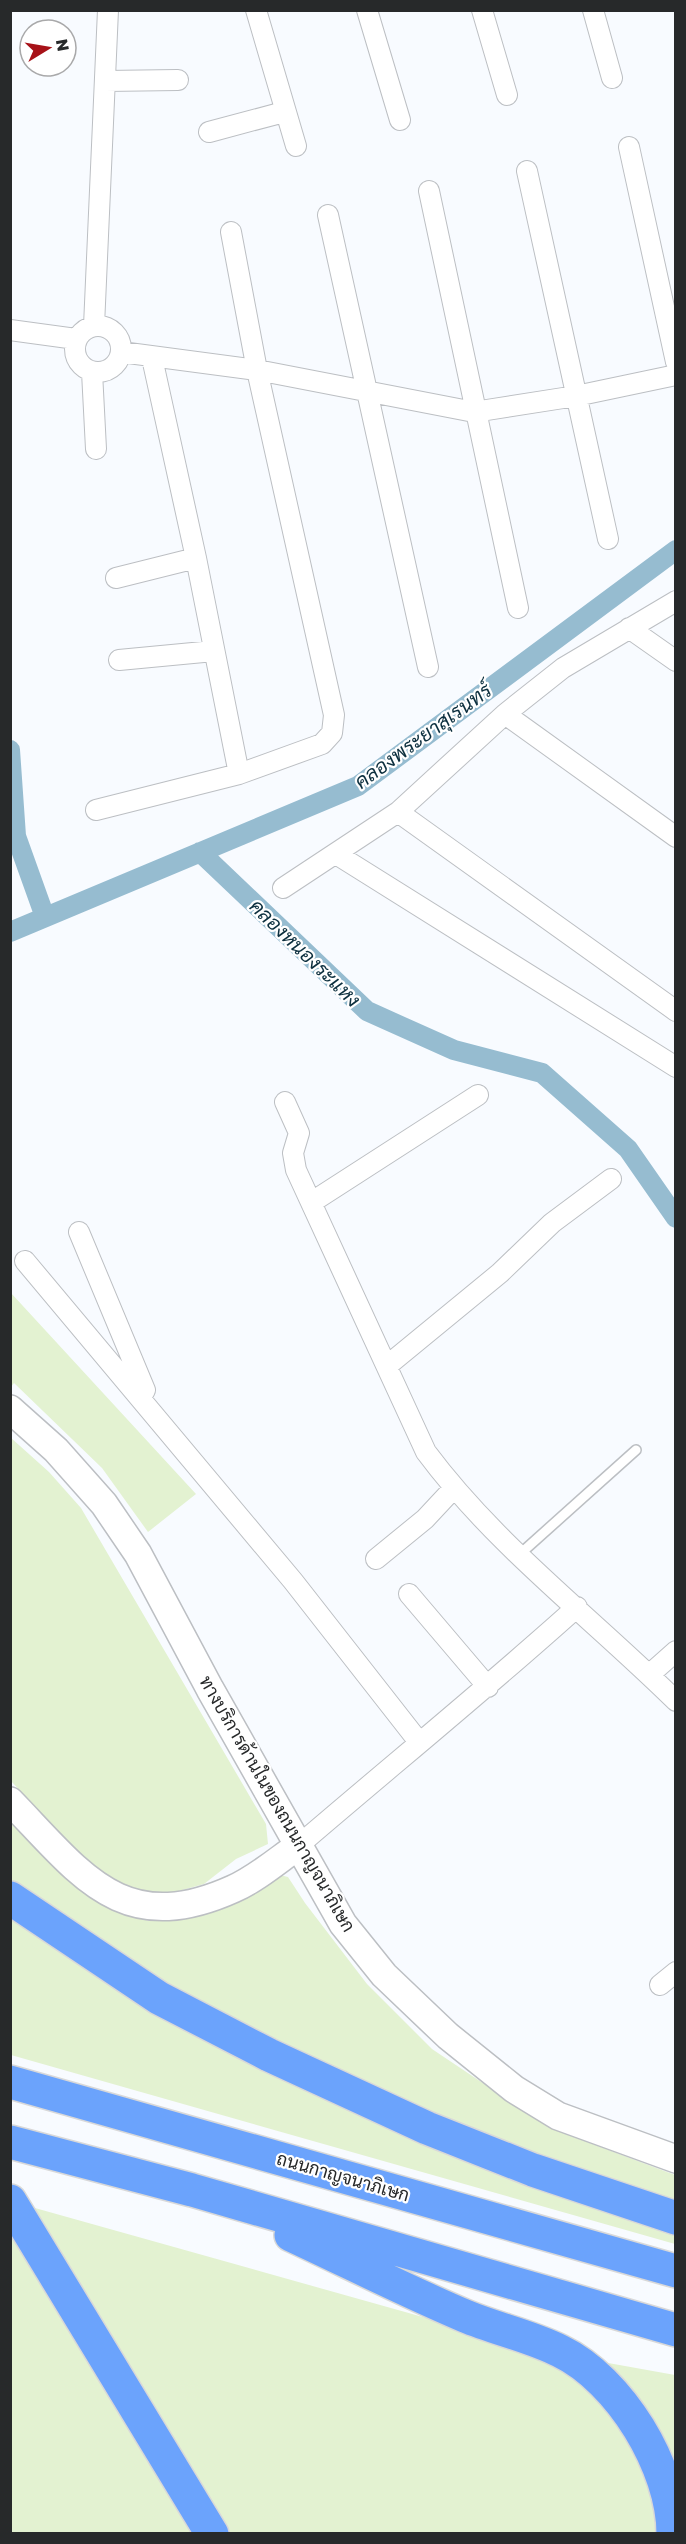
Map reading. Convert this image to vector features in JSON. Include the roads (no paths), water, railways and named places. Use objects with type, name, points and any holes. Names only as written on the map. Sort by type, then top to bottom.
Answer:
[{"type":"highway","points":[[10,1898],[159,1998],[268,2055],[427,2128],[533,2170],[675,2218]]},
{"type":"highway","name":"ถนนกาญจนาภิเษก","points":[[10,2082],[675,2271]]},
{"type":"highway","points":[[10,2142],[192,2190],[675,2330]]},
{"type":"highway","points":[[192,2190],[466,2316],[561,2351],[591,2371],[636,2421],[668,2494],[674,2532]]},
{"type":"highway","points":[[10,2201],[212,2534]]},
{"type":"main road","name":"ทางบริการด้านในของถนนกาญจนาภิเษก","points":[[10,1409],[56,1450],[104,1504],[138,1554],[343,1924],[384,1975],[448,2036],[514,2089],[558,2116],[675,2158]]},
{"type":"main road","points":[[10,1801],[74,1867],[101,1889],[124,1901],[142,1905],[167,1907],[186,1904],[234,1888],[298,1846]]},
{"type":"street","points":[[94,326],[108,10]]},
{"type":"street","points":[[256,10],[284,112],[296,146]]},
{"type":"street","points":[[367,10],[400,120]]},
{"type":"street","points":[[482,10],[507,95]]},
{"type":"street","points":[[593,10],[612,78]]},
{"type":"street","points":[[105,81],[178,80]]},
{"type":"street","points":[[209,132],[284,112]]},
{"type":"street","points":[[629,147],[675,362]]},
{"type":"street","points":[[527,171],[608,539]]},
{"type":"street","points":[[429,191],[474,412],[518,608]]},
{"type":"street","points":[[328,215],[428,667]]},
{"type":"street","points":[[96,810],[239,774],[322,744],[332,733],[334,715],[257,370],[231,232]]},
{"type":"street","points":[[94,326],[111,329],[121,344],[121,352],[111,368],[102,372],[92,372],[78,361],[75,354],[76,339],[84,330],[94,326]]},
{"type":"street","points":[[10,330],[76,339]]},
{"type":"street","points":[[121,352],[152,358],[257,370],[474,412],[576,396],[675,375]]},
{"type":"street","points":[[152,358],[196,558],[239,774]]},
{"type":"street","points":[[92,372],[96,449]]},
{"type":"street","points":[[116,578],[196,558]]},
{"type":"street","points":[[283,888],[398,812],[505,714],[563,668],[675,601]]},
{"type":"street","points":[[629,628],[675,661]]},
{"type":"street","points":[[119,660],[214,651]]},
{"type":"street","points":[[505,714],[675,837]]},
{"type":"street","points":[[398,812],[675,1011]]},
{"type":"street","points":[[336,854],[675,1067]]},
{"type":"street","points":[[312,1202],[478,1095]]},
{"type":"street","points":[[285,1102],[299,1133],[293,1153],[296,1170],[388,1365],[426,1452],[453,1489],[675,1701]]},
{"type":"street","points":[[388,1365],[500,1273],[552,1223],[611,1179]]},
{"type":"street","points":[[79,1232],[140,1393]]},
{"type":"street","points":[[25,1261],[300,1576],[422,1739]]},
{"type":"street","points":[[376,1559],[425,1519],[453,1489]]},
{"type":"street","points":[[409,1594],[488,1687]]},
{"type":"street","points":[[298,1846],[422,1739],[488,1687],[577,1607]]},
{"type":"street","points":[[650,1675],[675,1651]]},
{"type":"street","points":[[660,1985],[675,1972]]},
{"type":"lane","points":[[520,1554],[636,1450]]},
{"type":"waterway","name":"คลองพระยาสุเรนทร์","points":[[10,932],[358,786],[676,550]]},
{"type":"waterway","points":[[10,750],[16,836],[45,917]]},
{"type":"waterway","name":"คลองหนองระแหง","points":[[200,852],[367,1011],[454,1050],[542,1073],[628,1149],[676,1218]]}]
